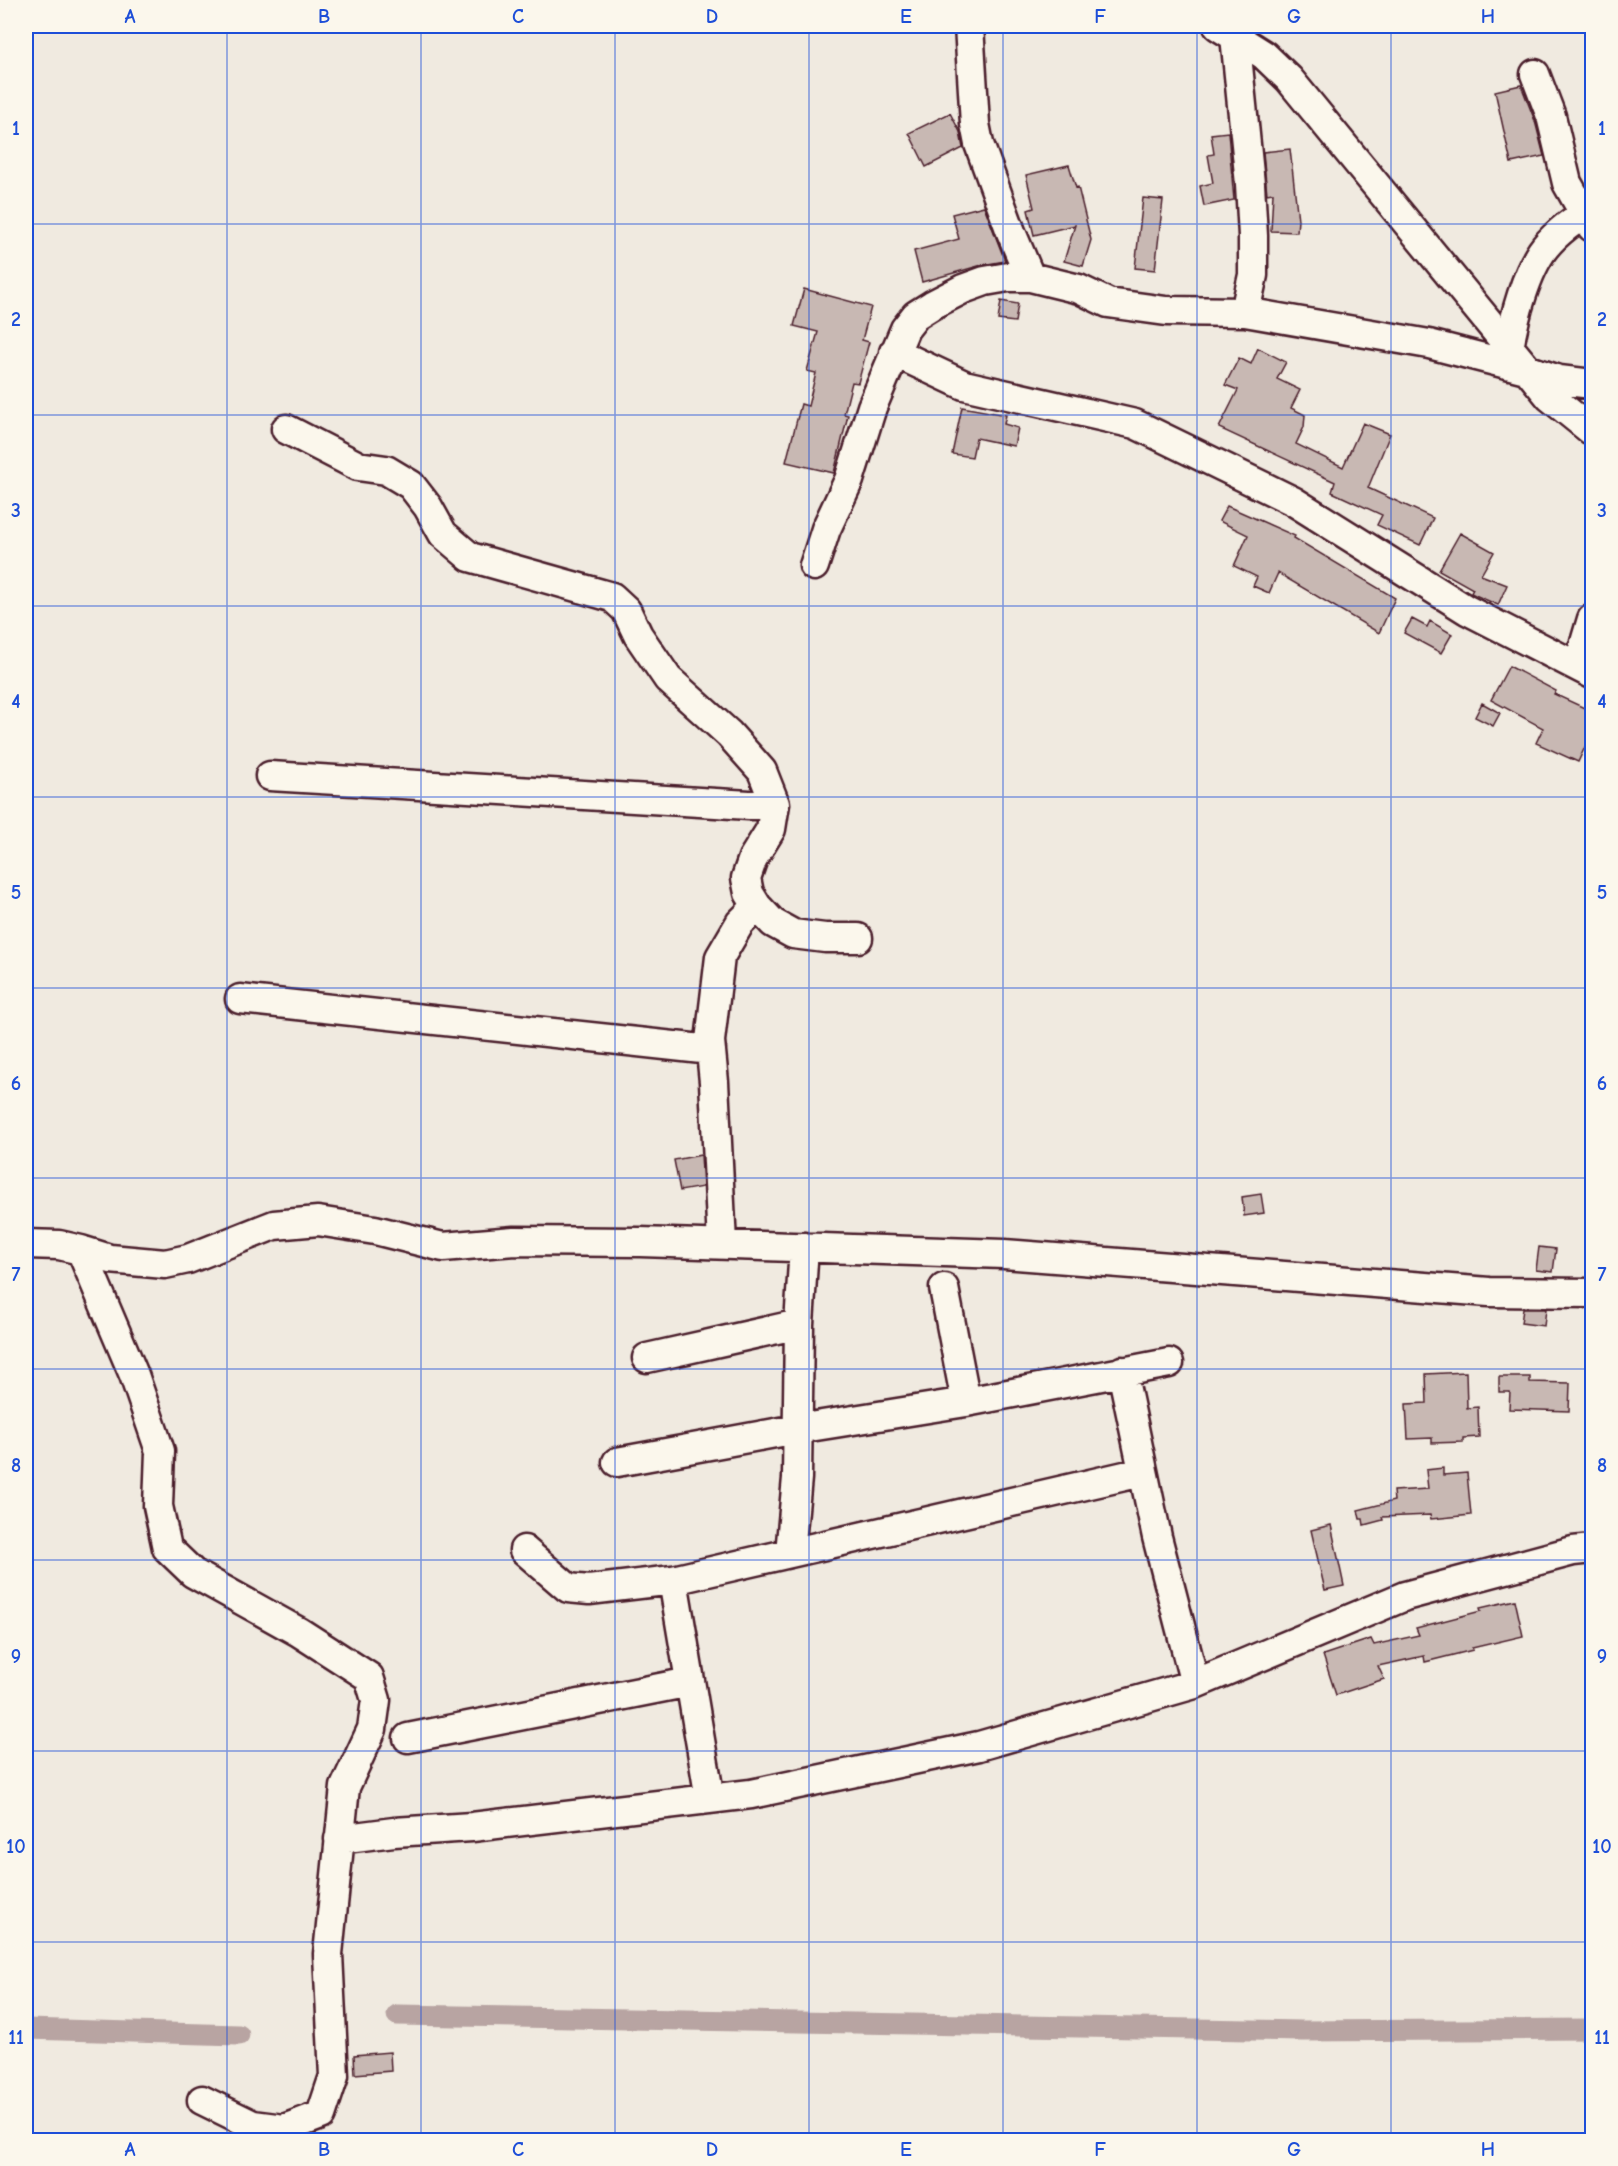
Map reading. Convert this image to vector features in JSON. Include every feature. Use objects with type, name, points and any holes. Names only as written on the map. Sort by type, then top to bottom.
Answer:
[{"type":"street","points":[[969,26],[975,124],[979,144],[1030,277]]},
{"type":"street","points":[[1227,31],[1250,184],[1253,275],[1245,312]]},
{"type":"street","points":[[1227,31],[1264,55],[1289,79],[1550,397],[1593,430]]},
{"type":"street","points":[[1518,358],[1514,316],[1533,266],[1545,247],[1563,229],[1590,217],[1567,183],[1551,116],[1535,74]]},
{"type":"street","points":[[814,566],[826,530],[849,480],[872,407],[905,328],[916,315],[932,305],[984,281],[1008,277],[1030,277],[1079,289],[1108,303],[1166,311],[1245,312],[1518,358],[1559,380],[1593,384]]},
{"type":"street","points":[[894,352],[964,386],[1135,424],[1293,501],[1467,610],[1585,670],[1593,619]]},
{"type":"street","points":[[286,429],[358,466],[386,470],[411,485],[428,507],[443,534],[470,557],[612,597],[626,610],[638,635],[668,679],[729,734],[762,771],[775,804],[771,829],[753,858],[746,878],[749,893],[757,906],[772,923],[793,934],[825,938],[858,938]]},
{"type":"street","points":[[270,776],[749,805],[775,804]]},
{"type":"street","points":[[722,1244],[710,1041],[720,957],[740,923],[757,906]]},
{"type":"street","points":[[240,999],[711,1050]]},
{"type":"street","points":[[26,1244],[59,1245],[110,1259],[165,1264],[188,1259],[274,1225],[318,1221],[375,1230],[443,1247],[514,1241],[722,1244],[1004,1254],[1490,1292],[1593,1293]]},
{"type":"street","points":[[790,1553],[797,1478],[799,1324],[804,1247]]},
{"type":"street","points":[[81,1250],[134,1376],[159,1451],[158,1506],[167,1548],[193,1573],[299,1632],[369,1677],[376,1700],[372,1729],[345,1786],[328,1954],[334,2076],[321,2115],[284,2129],[253,2125],[202,2100]]},
{"type":"street","points":[[944,1288],[966,1402]]},
{"type":"street","points":[[647,1358],[799,1324]]},
{"type":"street","points":[[617,1462],[797,1429],[966,1402],[1169,1363]]},
{"type":"street","points":[[1122,1371],[1142,1472],[1195,1684]]},
{"type":"street","points":[[524,1550],[568,1588],[589,1590],[672,1580],[1142,1472]]},
{"type":"street","points":[[339,1839],[472,1827],[751,1794],[979,1746],[1195,1684],[1405,1596],[1573,1551],[1593,1549]]},
{"type":"street","points":[[672,1580],[710,1799]]},
{"type":"street","points":[[408,1738],[690,1682]]},
{"type":"building","points":[[1521,85],[1535,121],[1544,156],[1511,163],[1495,91]]},
{"type":"building","points":[[950,113],[960,132],[963,148],[926,167],[909,133]]},
{"type":"building","points":[[1228,132],[1234,200],[1204,206],[1200,186],[1213,183],[1208,155],[1214,154],[1211,134]]},
{"type":"building","points":[[1290,149],[1298,220],[1297,232],[1271,231],[1273,193],[1267,194],[1263,152]]},
{"type":"building","points":[[1069,165],[1076,188],[1078,187],[1091,240],[1083,266],[1064,261],[1075,225],[1034,235],[1028,210],[1034,208],[1026,175]]},
{"type":"building","points":[[1143,198],[1163,200],[1155,270],[1135,268]]},
{"type":"building","points":[[984,206],[1005,261],[922,282],[914,251],[959,239],[952,214]]},
{"type":"building","points":[[804,289],[871,307],[862,340],[869,342],[858,383],[852,382],[844,414],[848,415],[834,473],[786,462],[801,404],[808,406],[816,373],[807,371],[818,332],[794,326]]},
{"type":"building","points":[[1001,301],[1018,304],[1015,322],[998,320]]},
{"type":"building","points":[[1258,348],[1286,362],[1277,379],[1300,390],[1291,408],[1305,415],[1304,427],[1296,444],[1343,467],[1363,423],[1390,434],[1368,488],[1433,518],[1420,545],[1377,525],[1382,515],[1332,492],[1335,482],[1219,428],[1238,390],[1225,385],[1239,358],[1251,364]]},
{"type":"building","points":[[962,407],[1006,415],[1004,424],[1018,428],[1014,446],[976,438],[972,457],[952,454]]},
{"type":"building","points":[[1227,506],[1295,536],[1294,538],[1395,598],[1379,633],[1278,573],[1269,593],[1253,586],[1257,577],[1234,566],[1248,535],[1219,521]]},
{"type":"building","points":[[1460,533],[1494,552],[1481,575],[1507,585],[1498,605],[1471,593],[1473,589],[1439,570]]},
{"type":"building","points":[[1412,619],[1427,627],[1430,621],[1452,634],[1441,653],[1404,633]]},
{"type":"building","points":[[1509,666],[1556,691],[1554,694],[1593,712],[1593,751],[1585,747],[1578,762],[1536,743],[1543,728],[1491,700]]},
{"type":"building","points":[[1482,703],[1500,713],[1493,726],[1475,717]]},
{"type":"building","points":[[701,1155],[703,1187],[680,1191],[674,1160]]},
{"type":"building","points":[[1261,1194],[1264,1213],[1244,1216],[1242,1197]]},
{"type":"building","points":[[1539,1247],[1556,1249],[1553,1272],[1536,1270]]},
{"type":"building","points":[[1523,1309],[1546,1309],[1544,1326],[1521,1323]]},
{"type":"building","points":[[1466,1372],[1467,1408],[1478,1407],[1479,1437],[1463,1438],[1463,1442],[1432,1443],[1432,1438],[1408,1439],[1406,1404],[1427,1403],[1426,1374]]},
{"type":"building","points":[[1499,1377],[1530,1377],[1530,1382],[1570,1383],[1569,1411],[1509,1409],[1510,1392],[1499,1392]]},
{"type":"building","points":[[1443,1468],[1443,1475],[1467,1473],[1471,1515],[1431,1519],[1430,1515],[1382,1517],[1383,1520],[1364,1525],[1363,1519],[1360,1519],[1358,1510],[1394,1501],[1393,1491],[1428,1489],[1426,1470]]},
{"type":"building","points":[[1331,1525],[1344,1586],[1325,1590],[1311,1530]]},
{"type":"building","points":[[1515,1600],[1523,1636],[1425,1662],[1424,1656],[1378,1666],[1384,1679],[1336,1695],[1323,1655],[1371,1639],[1374,1645],[1419,1635],[1416,1628],[1481,1611],[1480,1608]]},
{"type":"building","points":[[390,2052],[391,2071],[355,2074],[354,2055]]},
{"type":"waterway","points":[[397,2015],[1302,2031],[1592,2029]]},
{"type":"waterway","points":[[26,2029],[239,2035]]}]
